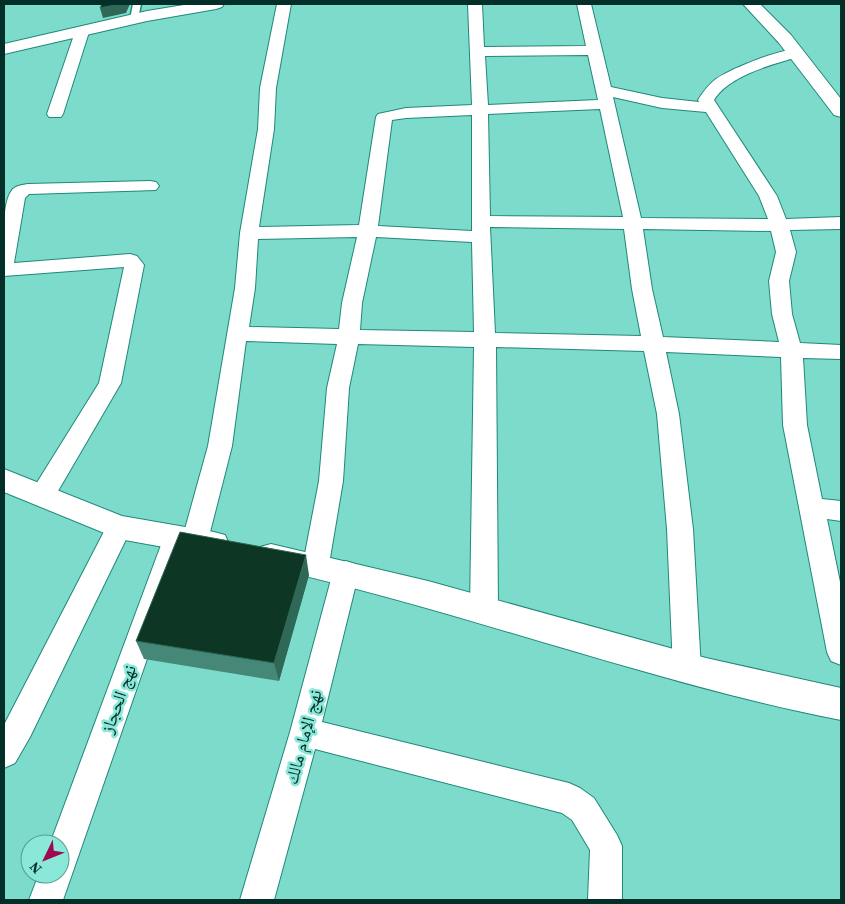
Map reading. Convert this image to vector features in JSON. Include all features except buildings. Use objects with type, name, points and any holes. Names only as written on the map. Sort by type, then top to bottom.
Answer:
[{"type":"street","points":[[4,49],[82,32],[139,13],[183,4]]},
{"type":"street","points":[[139,13],[208,4]]},
{"type":"street","name":"نهج الحجاز","points":[[70,836],[186,539],[220,446],[245,288],[249,232],[266,129],[268,88],[284,4]]},
{"type":"street","points":[[475,4],[480,110],[481,229],[485,342],[484,609]]},
{"type":"street","points":[[584,4],[633,222],[642,289],[668,414],[680,528],[687,669]]},
{"type":"street","points":[[751,4],[790,46],[841,111]]},
{"type":"street","points":[[764,4],[790,46]]},
{"type":"street","points":[[55,114],[82,32]]},
{"type":"street","points":[[790,46],[715,88],[706,100],[768,196],[779,225],[786,252],[779,281],[782,314],[792,351],[795,425],[841,652]]},
{"type":"street","points":[[476,52],[594,50]]},
{"type":"street","points":[[316,564],[332,481],[338,388],[349,336],[352,303],[368,231],[384,117],[406,113],[480,110],[606,97],[634,96],[662,103],[710,108]]},
{"type":"street","points":[[4,265],[16,197],[21,192],[28,189],[150,186]]},
{"type":"street","points":[[249,232],[481,229],[633,222],[779,225],[841,224]]},
{"type":"street","points":[[4,270],[130,260],[134,265],[110,383],[42,496]]},
{"type":"street","points":[[238,334],[349,336],[485,342],[654,344],[841,352]]},
{"type":"street","points":[[4,480],[119,527],[316,564],[484,609],[687,669],[841,704]]},
{"type":"street","points":[[811,507],[841,511]]},
{"type":"street","points":[[4,753],[11,724],[119,527]]},
{"type":"street","name":"نهج الإمام مالك","points":[[257,900],[305,732],[346,572]]},
{"type":"street","points":[[305,732],[569,799],[583,809],[606,846],[605,900]]},
{"type":"street","points":[[46,900],[52,884]]}]
